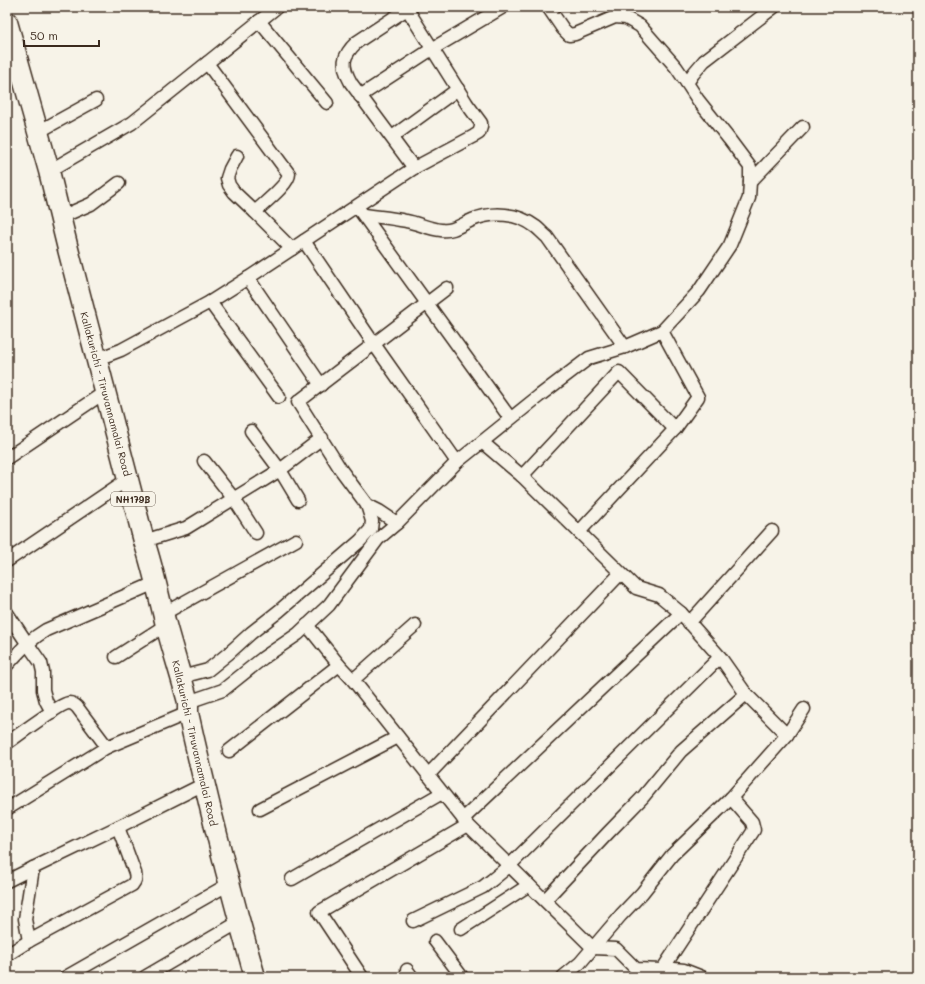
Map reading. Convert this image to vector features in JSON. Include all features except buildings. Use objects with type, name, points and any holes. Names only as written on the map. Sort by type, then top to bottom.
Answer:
[{"type":"highway","name":"Kallakurichi - Tiruvannamalai Road","points":[[7,22],[49,171],[96,358],[144,541],[151,561],[155,583],[181,677],[204,784],[239,922],[255,977]]},
{"type":"street","points":[[360,96],[432,49],[503,7]]},
{"type":"street","points":[[7,809],[107,748],[223,690],[263,658],[298,634],[329,605],[378,540],[458,462],[510,418],[589,358],[625,347],[662,331],[699,290],[730,245],[749,198],[750,167],[698,100],[676,67],[640,26],[626,18],[615,17],[575,34],[569,35],[548,7]]},
{"type":"street","points":[[687,82],[704,61],[774,7]]},
{"type":"street","points":[[96,358],[121,350],[210,302],[304,241],[360,210],[414,168],[479,133],[481,123],[432,49],[408,8],[351,47],[346,54],[344,62],[346,74],[351,83],[414,168]]},
{"type":"street","points":[[49,171],[132,123],[259,21],[271,9]]},
{"type":"street","points":[[259,21],[327,103]]},
{"type":"street","points":[[207,63],[289,174],[289,177],[285,183],[255,212]]},
{"type":"street","points":[[392,137],[458,89]]},
{"type":"street","points":[[38,132],[96,100]]},
{"type":"street","points":[[750,182],[803,127]]},
{"type":"street","points":[[237,156],[227,178],[229,185],[234,192],[292,250]]},
{"type":"street","points":[[61,216],[91,204],[119,183]]},
{"type":"street","points":[[360,210],[510,418]]},
{"type":"street","points":[[360,210],[406,220],[442,231],[451,230],[484,216],[496,214],[524,219],[547,237],[625,347]]},
{"type":"street","points":[[304,241],[374,344],[458,462]]},
{"type":"street","points":[[248,278],[321,385]]},
{"type":"street","points":[[181,677],[208,670],[360,541],[371,529],[372,521],[367,505],[341,470],[298,402],[447,288]]},
{"type":"street","points":[[210,302],[279,397]]},
{"type":"street","points":[[579,532],[675,429],[698,397],[662,331]]},
{"type":"street","points":[[522,476],[619,372],[675,429]]},
{"type":"street","points":[[7,458],[105,392]]},
{"type":"street","points":[[251,431],[280,470],[298,500]]},
{"type":"street","points":[[144,541],[186,528],[280,470],[322,438]]},
{"type":"street","points":[[482,442],[522,476],[620,574],[636,588],[659,595],[680,613],[720,657],[746,694],[788,735]]},
{"type":"street","points":[[204,461],[234,499],[256,533]]},
{"type":"street","points":[[7,560],[128,479]]},
{"type":"street","points":[[367,505],[379,511],[396,523]]},
{"type":"street","points":[[690,623],[772,531]]},
{"type":"street","points":[[116,657],[165,620],[296,540]]},
{"type":"street","points":[[428,775],[620,574]]},
{"type":"street","points":[[7,666],[35,636],[155,583]]},
{"type":"street","points":[[7,612],[41,663],[43,672],[43,690],[46,701],[52,712]]},
{"type":"street","points":[[362,977],[319,912],[466,822],[680,613]]},
{"type":"street","points":[[308,625],[338,665],[353,680],[391,730],[466,822],[593,948],[616,949],[638,973],[674,969],[684,970],[702,977]]},
{"type":"street","points":[[353,680],[416,625]]},
{"type":"street","points":[[413,921],[483,887],[509,866],[720,657]]},
{"type":"street","points":[[229,751],[338,665]]},
{"type":"street","points":[[545,900],[643,797],[680,751],[746,694]]},
{"type":"street","points":[[7,743],[64,704],[69,703],[73,704],[79,710],[107,748]]},
{"type":"street","points":[[563,977],[580,963],[642,893],[672,855],[731,798],[788,735],[804,709]]},
{"type":"street","points":[[260,809],[398,737]]},
{"type":"street","points":[[7,881],[204,784]]},
{"type":"street","points":[[292,879],[442,793]]},
{"type":"street","points":[[662,970],[754,830],[752,822],[731,798]]},
{"type":"street","points":[[7,955],[29,941],[128,887],[135,881],[135,873],[118,827]]},
{"type":"street","points":[[29,941],[25,919],[33,868]]},
{"type":"street","points":[[66,977],[229,884]]},
{"type":"street","points":[[461,929],[529,885]]},
{"type":"street","points":[[145,977],[239,922]]},
{"type":"street","points":[[435,941],[462,977]]}]
